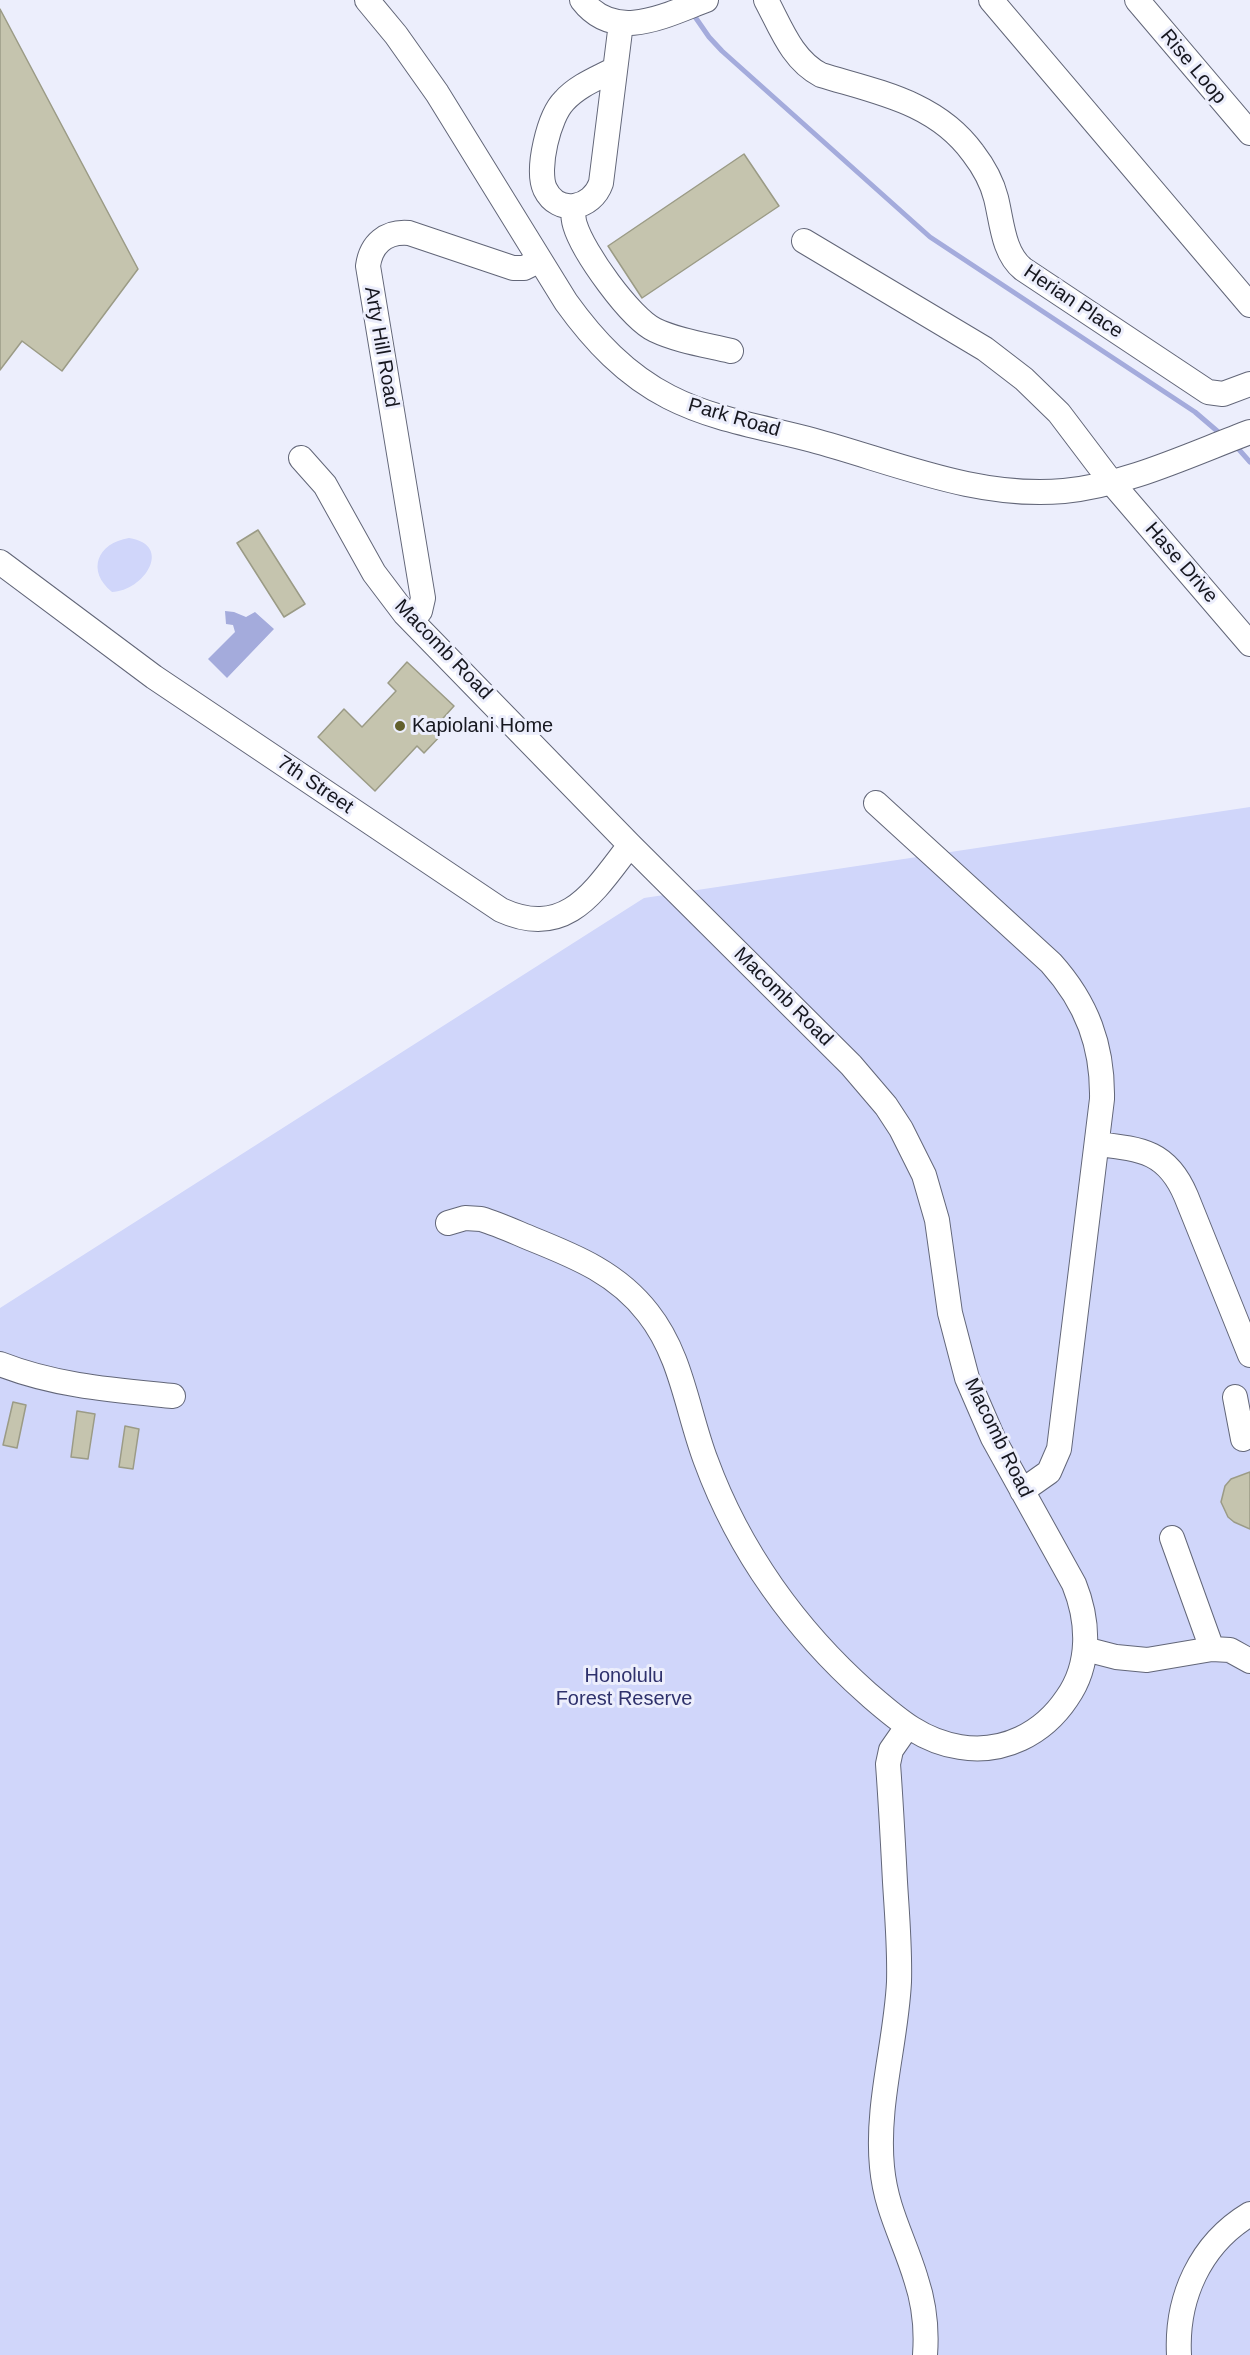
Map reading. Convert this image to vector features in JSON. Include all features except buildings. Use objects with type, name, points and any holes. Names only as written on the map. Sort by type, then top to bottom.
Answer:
[{"type":"street","name":"Park Road","points":[[367,0],[417,63],[571,310],[601,346],[643,381],[667,396],[708,414],[785,433],[960,483],[987,488],[1039,492],[1064,491],[1112,483],[1250,432]]},
{"type":"street","points":[[582,0],[601,16],[621,23],[642,23],[706,0]]},
{"type":"street","name":"Herian Place","points":[[766,0],[798,59],[811,70],[906,101],[941,120],[956,132],[979,160],[988,176],[995,193],[1009,253],[1023,269],[1208,392],[1223,394],[1250,384]]},
{"type":"street","points":[[991,0],[1250,305]]},
{"type":"street","name":"Rise Loop","points":[[1137,0],[1250,133]]},
{"type":"street","points":[[615,69],[584,85],[563,101],[555,112],[548,131],[543,184],[551,198],[558,203],[573,207],[588,202],[594,197],[601,183],[621,23]]},
{"type":"street","points":[[573,207],[579,235],[614,289],[640,321],[664,333],[730,351]]},
{"type":"street","name":"Arty Hill Road","points":[[412,621],[420,610],[423,598],[368,266],[371,251],[381,240],[399,232],[409,233],[513,268],[524,268],[540,260]]},
{"type":"street","name":"Hase Drive","points":[[804,240],[1006,363],[1059,413],[1112,483],[1250,644]]},
{"type":"street","name":"Macomb Road","points":[[302,458],[335,500],[375,573],[412,621],[630,845],[851,1065],[875,1092],[901,1129],[919,1164],[931,1197],[941,1244],[950,1313],[968,1378],[993,1438],[1077,1592],[1084,1616],[1085,1649],[1077,1681],[1060,1709],[1035,1731],[1020,1740],[986,1750],[939,1743],[907,1727],[891,1715],[824,1651],[777,1594],[756,1563],[733,1522],[706,1462],[679,1369],[671,1350],[661,1331],[636,1299],[592,1265],[554,1247],[481,1219],[465,1218],[448,1223]]},
{"type":"street","name":"7th Street","points":[[0,562],[154,677],[501,910],[512,915],[542,919],[560,916],[571,911],[590,896],[630,845]]},
{"type":"street","points":[[876,803],[1051,963],[1074,991],[1090,1022],[1100,1060],[1102,1100],[1059,1449],[1049,1472],[1022,1491]]},
{"type":"street","points":[[1097,1144],[1148,1152],[1164,1162],[1174,1172],[1184,1190],[1250,1355]]},
{"type":"street","points":[[0,1364],[40,1378],[74,1386],[173,1396]]},
{"type":"street","points":[[1172,1538],[1212,1648]]},
{"type":"street","points":[[1085,1649],[1116,1657],[1147,1660],[1212,1648],[1230,1650],[1250,1661]]},
{"type":"street","points":[[907,1727],[891,1750],[888,1764],[899,1940],[899,1981],[883,2107],[881,2144],[882,2168],[888,2203],[899,2237],[909,2258],[922,2301],[925,2355]]},
{"type":"street","points":[[1179,2355],[1180,2318],[1192,2278],[1213,2245],[1250,2214]]},
{"type":"green space","points":[[129,538],[143,542],[150,549],[152,558],[143,576],[134,584],[124,590],[112,592],[99,575],[99,559],[109,546]]},
{"type":"green space","name":"Honolulu Forest Reserve","points":[[1250,807],[1250,2355],[0,2355],[0,1308],[644,898]]},
{"type":"shaded area","points":[[225,611],[246,617],[255,612],[274,629],[227,678],[208,659],[235,632],[233,625],[226,624]]},
{"type":"waterway","points":[[691,11],[722,51],[930,237],[1195,412],[1223,436]]},
{"type":"waterway","points":[[1235,445],[1250,462]]},
{"type":"place","name":"Kapiolani Home","points":[[400,726]]}]
